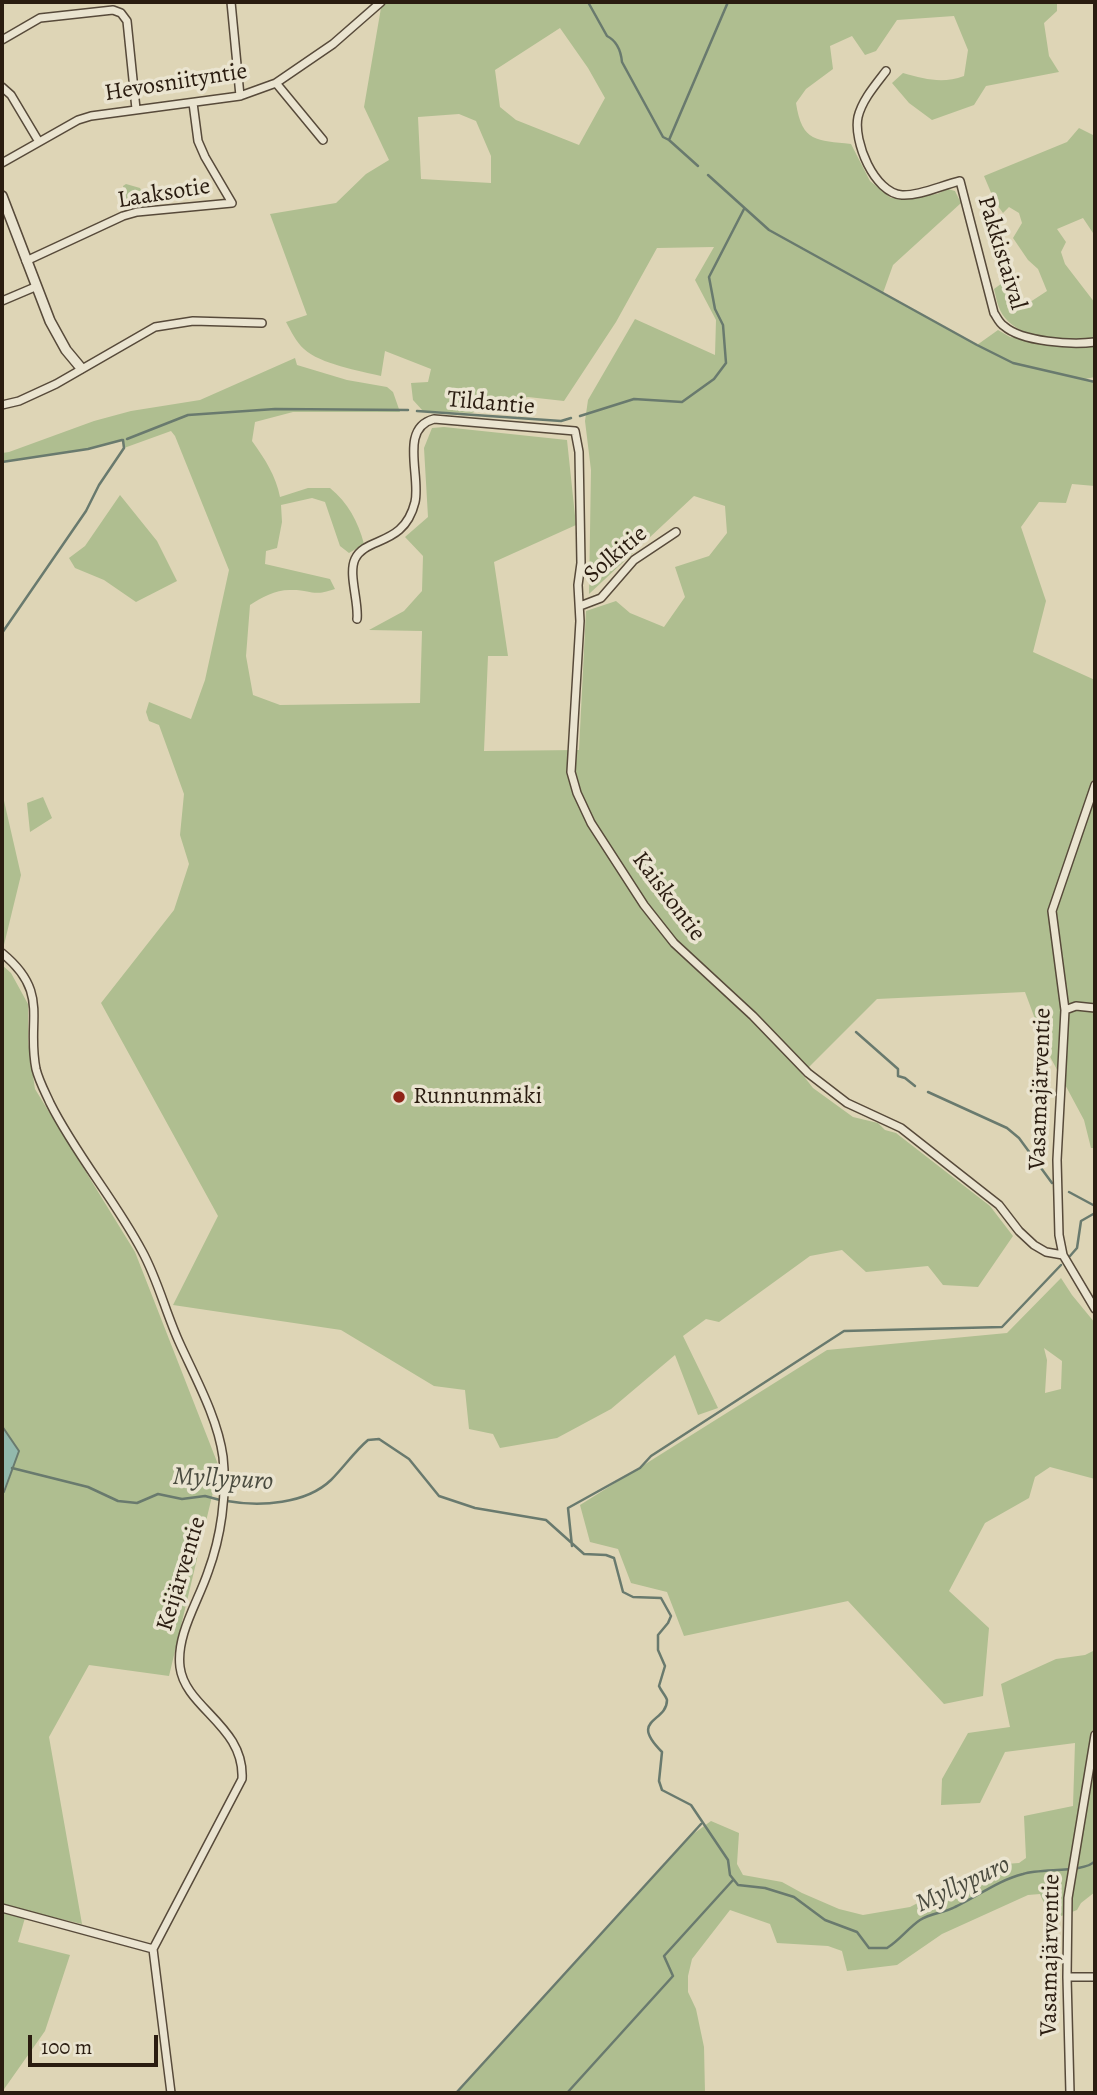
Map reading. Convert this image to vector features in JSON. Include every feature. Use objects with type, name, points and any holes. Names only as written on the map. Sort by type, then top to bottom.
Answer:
[{"type":"street","points":[[230,2],[240,96]]},
{"type":"street","name":"Hevosniityntie","points":[[2,163],[78,120],[91,116],[240,96],[276,83],[333,44],[381,2]]},
{"type":"street","points":[[2,40],[40,18],[113,10],[121,13],[127,21],[136,109]]},
{"type":"street","name":"Pakkistaival","points":[[886,71],[858,115],[857,132],[861,149],[877,179],[888,190],[903,195],[960,181],[994,313],[1002,325],[1014,333],[1038,339],[1077,344],[1095,342]]},
{"type":"street","points":[[276,83],[323,140]]},
{"type":"street","points":[[2,87],[11,95],[39,142]]},
{"type":"street","name":"Laaksotie","points":[[26,261],[137,212],[232,203],[198,141],[193,103]]},
{"type":"street","points":[[2,196],[35,287],[57,336],[82,368]]},
{"type":"street","points":[[2,301],[35,287]]},
{"type":"street","points":[[2,404],[19,401],[39,392],[155,327],[192,321],[262,323]]},
{"type":"street","name":"Tildantie","points":[[357,619],[353,575],[355,559],[362,552],[397,533],[413,511],[416,497],[413,446],[415,435],[424,422],[434,419],[575,431]]},
{"type":"street","name":"Kaiskontie","points":[[575,431],[582,507],[580,606],[571,772],[573,783],[591,823],[654,918],[674,943],[808,1073],[847,1103],[901,1128],[999,1205],[1034,1245],[1046,1252],[1063,1255]]},
{"type":"street","name":"Solkitie","points":[[580,606],[601,598],[634,560],[676,532]]},
{"type":"street","name":"Vasamajärventie","points":[[1095,785],[1052,911],[1065,1010],[1057,1160],[1059,1235],[1063,1255],[1095,1309]]},
{"type":"street","name":"Keijärventie","points":[[2,953],[22,973],[31,993],[35,1008],[36,1068],[42,1085],[58,1119],[144,1254],[208,1409],[223,1457],[222,1513],[217,1543],[179,1648],[180,1669],[185,1685],[224,1730],[238,1751],[243,1765],[242,1779],[153,1949]]},
{"type":"street","points":[[1065,1010],[1076,1006],[1095,1008]]},
{"type":"street","name":"Vasamajärventie","points":[[1070,2093],[1067,1977],[1071,1876],[1095,1735]]},
{"type":"street","points":[[2,1908],[153,1949],[171,2093]]},
{"type":"street","points":[[1067,1977],[1095,1977]]},
{"type":"green space","points":[[382,2],[1057,2],[1057,11],[1044,23],[1049,56],[1059,72],[986,86],[974,105],[932,120],[909,103],[892,83],[903,73],[941,80],[964,76],[968,50],[954,16],[897,20],[876,51],[865,55],[852,36],[830,46],[833,69],[806,89],[796,103],[802,126],[807,132],[820,140],[851,144],[870,181],[891,198],[937,194],[948,189],[955,191],[961,203],[893,265],[883,293],[977,345],[998,330],[1010,337],[1095,347],[1095,377],[1085,379],[1095,382],[1095,486],[1072,484],[1066,503],[1039,502],[1021,527],[1046,601],[1033,652],[1095,680],[1095,1148],[1091,1148],[1084,1120],[1047,1051],[1025,992],[877,999],[802,1074],[813,1088],[853,1117],[878,1123],[885,1130],[896,1133],[990,1206],[1013,1236],[978,1287],[943,1285],[928,1266],[866,1272],[842,1250],[810,1256],[719,1322],[706,1319],[683,1336],[718,1408],[698,1415],[675,1355],[611,1409],[557,1438],[500,1448],[493,1434],[469,1429],[465,1390],[434,1386],[341,1330],[173,1305],[218,1216],[101,1003],[174,910],[189,864],[180,835],[184,794],[159,725],[149,721],[146,712],[149,702],[191,719],[205,680],[229,570],[171,431],[124,448],[122,440],[88,449],[2,462],[2,453],[131,411],[200,400],[295,358],[297,365],[347,380],[387,387],[393,392],[400,412],[293,412],[255,422],[252,441],[276,482],[280,497],[308,488],[330,488],[352,513],[364,544],[349,553],[340,546],[325,502],[312,498],[281,505],[282,522],[277,548],[266,551],[265,564],[330,579],[335,589],[317,593],[286,590],[265,596],[250,605],[246,656],[253,695],[280,705],[420,703],[422,631],[369,630],[404,611],[422,591],[423,556],[405,537],[428,517],[424,448],[432,428],[567,440],[576,525],[494,562],[508,656],[488,656],[484,751],[579,750],[586,611],[616,601],[630,613],[664,627],[685,597],[675,567],[709,556],[727,533],[725,506],[694,496],[589,594],[591,470],[585,421],[588,400],[635,319],[715,355],[716,320],[695,280],[714,247],[657,248],[616,322],[564,401],[528,397],[491,404],[472,413],[423,411],[413,400],[411,383],[428,382],[431,369],[385,351],[381,376],[330,363],[301,346],[286,322],[307,315],[270,214],[336,203],[366,174],[389,160],[364,107]],"holes":[[[560,28],[605,98],[579,145],[516,120],[500,107],[495,70]],[[459,114],[476,121],[491,156],[491,183],[421,179],[418,117]]]},
{"type":"green space","points":[[1079,128],[1095,136],[1095,236],[1083,218],[1057,229],[1066,242],[1061,252],[1065,264],[1095,303],[1095,338],[1070,340],[1042,337],[1017,328],[999,308],[994,289],[1005,281],[1021,308],[1047,291],[1038,269],[1028,260],[1013,238],[1022,223],[1019,213],[1009,207],[1003,213],[984,176],[1067,142]]},
{"type":"green space","points":[[126,184],[140,188],[147,202],[126,205],[123,186]]},
{"type":"green space","points":[[120,495],[157,541],[177,581],[136,602],[104,580],[75,568],[69,558],[85,546]]},
{"type":"green space","points":[[2,792],[21,875],[2,953]]},
{"type":"green space","points":[[43,797],[52,818],[30,832],[27,803]]},
{"type":"green space","points":[[2,965],[11,973],[28,1004],[28,1042],[35,1089],[135,1252],[219,1467],[169,1676],[89,1665],[49,1737],[82,1924],[27,1911],[18,1942],[70,1955],[45,2031],[2,2092],[2,1492],[5,1492],[19,1451],[2,1426]]},
{"type":"green space","points":[[1061,1278],[1095,1323],[1095,1479],[1050,1467],[1035,1477],[1029,1498],[985,1523],[949,1591],[989,1628],[983,1696],[944,1704],[848,1601],[684,1636],[667,1592],[631,1583],[618,1549],[590,1542],[580,1505],[827,1350],[1007,1333]],"holes":[[[1044,1348],[1062,1361],[1061,1389],[1045,1393],[1047,1360]]]},
{"type":"green space","points":[[1095,1650],[1095,1892],[1081,1903],[1077,1910],[1051,1920],[1040,1894],[1028,1895],[942,1934],[897,1965],[847,1971],[842,1951],[828,1946],[777,1943],[770,1924],[730,1910],[692,1959],[688,1976],[688,1992],[696,2009],[704,2047],[705,2093],[456,2093],[689,1837],[711,1821],[739,1833],[737,1864],[743,1875],[782,1882],[839,1909],[863,1915],[910,1907],[991,1865],[1019,1863],[1026,1858],[1024,1816],[1073,1806],[1075,1743],[1005,1752],[980,1803],[941,1805],[942,1779],[968,1733],[1010,1727],[1001,1684],[1056,1659],[1085,1655]]},
{"type":"water","points":[[2,1426],[19,1451],[4,1492],[2,1492]]},
{"type":"waterway","points":[[588,2],[607,36],[618,47],[622,62],[663,137],[698,166]]},
{"type":"waterway","points":[[669,140],[728,2]]},
{"type":"waterway","points":[[708,175],[769,230],[977,345],[1013,363],[1095,382]]},
{"type":"waterway","points":[[580,416],[634,399],[682,402],[714,379],[726,363],[723,325],[715,309],[709,277],[744,209]]},
{"type":"waterway","points":[[127,439],[188,415],[275,409],[408,410]]},
{"type":"waterway","points":[[417,411],[561,421],[571,418]]},
{"type":"waterway","points":[[2,462],[88,449],[122,440]]},
{"type":"waterway","points":[[2,633],[86,511],[99,485],[124,448],[123,440]]},
{"type":"waterway","points":[[856,1032],[898,1069],[898,1076],[915,1086]]},
{"type":"waterway","points":[[928,1092],[1007,1128],[1019,1138],[1052,1183]]},
{"type":"waterway","points":[[1069,1192],[1095,1206]]},
{"type":"waterway","points":[[1070,1256],[1077,1248],[1081,1221],[1095,1213]]},
{"type":"waterway","points":[[572,1546],[568,1508],[640,1468],[651,1456],[844,1331],[1002,1327],[1061,1265]]},
{"type":"waterway","name":"Myllypuro","points":[[227,1501],[254,1504],[282,1502],[309,1494],[331,1480],[368,1440],[379,1439],[409,1459],[439,1496],[475,1508],[546,1520],[584,1554],[614,1558],[623,1592],[633,1597],[661,1598],[671,1616],[658,1635],[658,1650],[665,1666],[659,1686],[667,1700],[665,1707],[649,1727],[648,1733],[662,1752],[659,1781],[662,1790],[691,1805],[728,1860],[730,1875],[738,1885],[765,1888],[794,1897],[825,1920],[857,1932],[869,1948],[887,1948],[920,1920],[951,1909],[1014,1877],[1031,1872],[1073,1869],[1095,1861]]},
{"type":"waterway","name":"Myllypuro","points":[[12,1468],[88,1487],[118,1501],[137,1503],[158,1494],[182,1499],[205,1496],[220,1500]]},
{"type":"waterway","points":[[456,2093],[701,1824]]},
{"type":"waterway","points":[[567,2093],[673,1976],[664,1956],[733,1880]]},
{"type":"place","name":"Runnunmäki","points":[[399,1097]]}]
